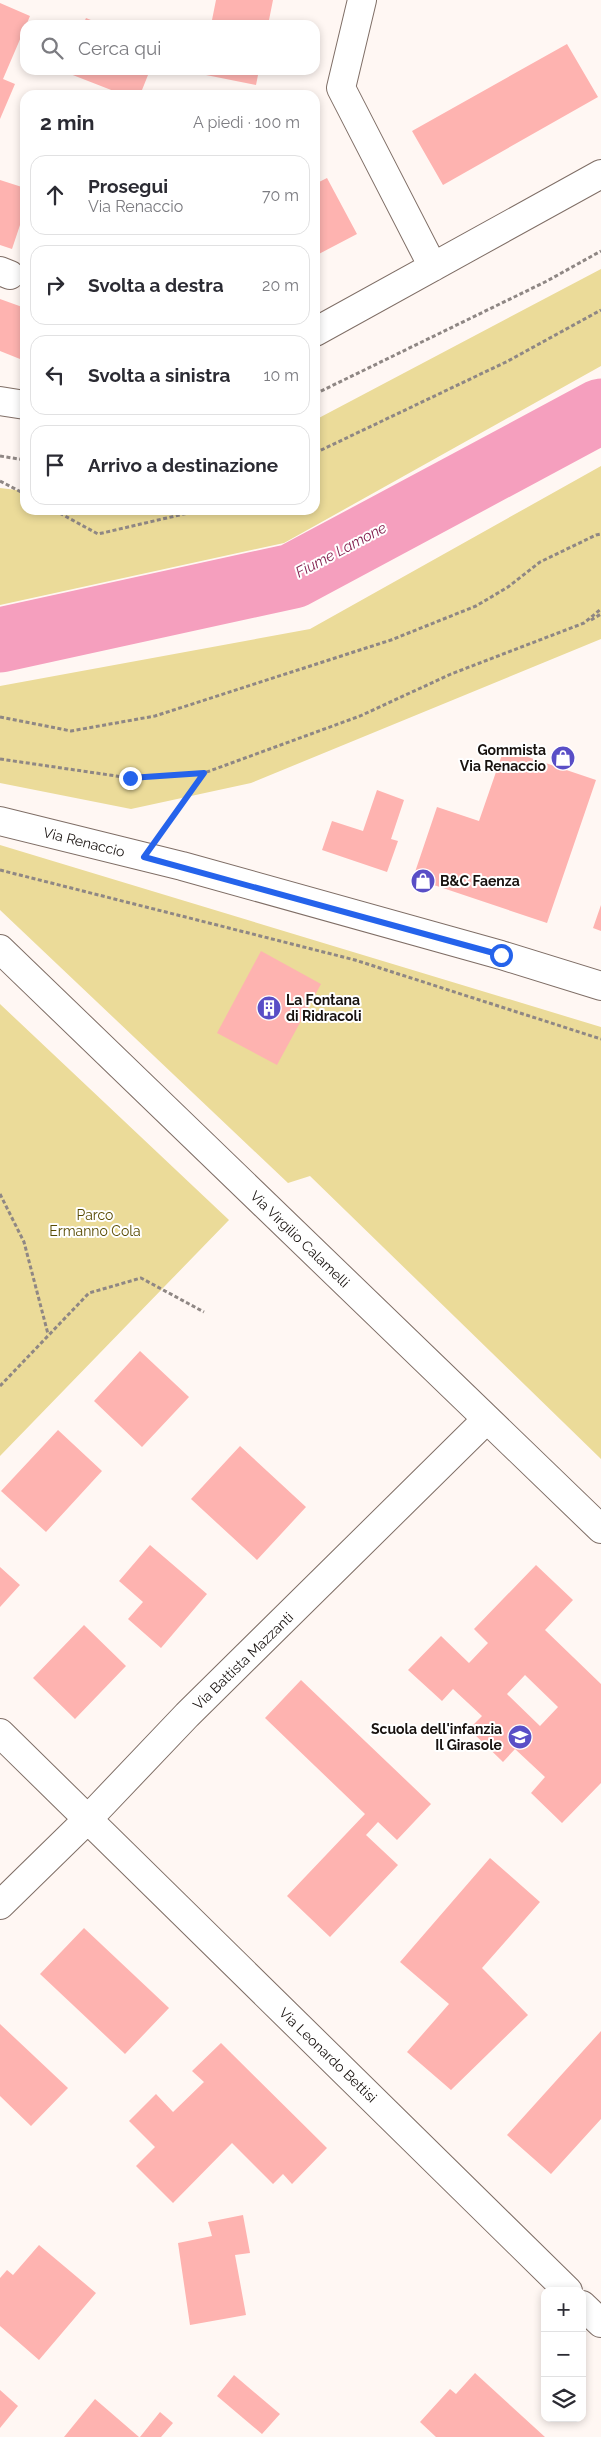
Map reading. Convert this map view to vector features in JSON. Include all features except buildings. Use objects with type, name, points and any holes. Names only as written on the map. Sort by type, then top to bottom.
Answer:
[{"type":"street","points":[[362,0],[341,88],[433,267]]},
{"type":"street","points":[[320,329],[601,174]]},
{"type":"street","points":[[0,401],[20,404]]},
{"type":"street","name":"Via Renaccio","points":[[0,821],[144,857],[509,957],[601,986]]},
{"type":"street","name":"Via Virgilio Calamelli","points":[[0,949],[601,1529]]},
{"type":"street","name":"Via Battista Mazzanti","points":[[0,1905],[88,1819],[187,1715],[487,1419]]},
{"type":"street","name":"Via Leonardo Bettisi","points":[[0,1733],[564,2287]]},
{"type":"street","points":[[586,2309],[601,2323]]},
{"type":"path","points":[[320,392],[547,281],[601,251]]},
{"type":"path","points":[[320,451],[508,362],[601,310]]},
{"type":"path","points":[[0,456],[20,459]]},
{"type":"path","points":[[0,480],[20,491]]},
{"type":"path","points":[[63,515],[98,534],[180,515]]},
{"type":"path","points":[[0,717],[71,730],[155,716],[391,640],[476,606],[508,587],[540,562],[601,534]]},
{"type":"path","points":[[584,623],[601,609]]},
{"type":"path","points":[[0,759],[130,778],[204,773],[360,716],[451,674],[584,623],[601,614]]},
{"type":"path","points":[[144,857],[204,773]]},
{"type":"path","points":[[0,870],[355,960],[601,1039]]},
{"type":"path","points":[[0,1194],[24,1242],[49,1335]]},
{"type":"path","points":[[0,1386],[89,1292],[140,1278],[204,1312]]},
{"type":"green space","points":[[601,269],[601,366],[284,543],[0,605],[0,488],[20,490],[20,515],[320,515],[320,417]]},
{"type":"green space","points":[[601,466],[601,639],[251,783],[131,809],[0,783],[0,686],[310,629]]},
{"type":"green space","points":[[0,845],[601,1027],[601,1459],[310,1176],[288,1183],[0,910]]},
{"type":"green space","name":"Parco Ermanno Cola","points":[[0,1004],[229,1220],[0,1456]]},
{"type":"waterway","name":"Fiume Lamone","points":[[0,640],[293,576],[601,411]]},
{"type":"place","name":"Gommista Via Renaccio","points":[[563,758]]},
{"type":"place","name":"B&C Faenza","points":[[423,881]]},
{"type":"place","name":"La Fontana di Ridracoli","points":[[269,1008]]},
{"type":"place","name":"Scuola dell'infanzia Il Girasole","points":[[520,1737]]},
{"type":"route","points":[[130,778],[204,773],[144,857],[501,955]]}]
